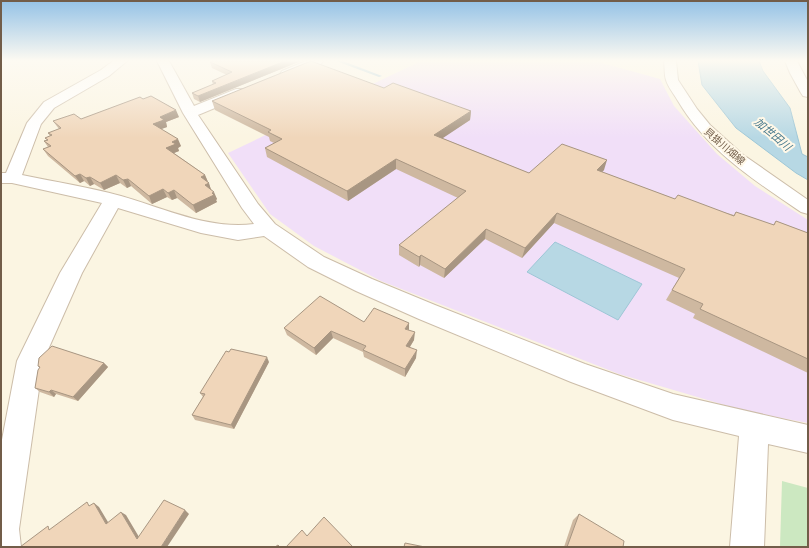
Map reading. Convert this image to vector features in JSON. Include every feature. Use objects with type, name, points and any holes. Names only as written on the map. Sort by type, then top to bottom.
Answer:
[{"type":"street","points":[[81,87],[49,105],[34,123],[26,146],[7,178],[113,200],[201,227],[238,233],[268,229]]},
{"type":"street","points":[[177,87],[190,112],[251,208],[268,229],[316,262],[364,285],[427,312],[580,374],[672,407],[808,439]]},
{"type":"street","points":[[190,112],[254,87]]},
{"type":"street","name":"貝掛川畑線","points":[[676,87],[684,103],[701,125],[730,152],[771,184],[808,208]]},
{"type":"street","points":[[4,547],[2,529],[30,361],[71,273],[113,200]]},
{"type":"street","points":[[747,547],[754,426]]},
{"type":"shaded area","points":[[367,87],[664,87],[674,106],[717,154],[755,186],[808,220],[808,423],[745,411],[619,374],[381,281],[314,246],[270,214],[228,153]]},
{"type":"green space","points":[[782,481],[808,488],[808,547],[780,547]]},
{"type":"water","name":"加世田川","points":[[703,87],[774,87],[790,108],[802,154],[808,157],[808,180],[796,173],[736,128]]},
{"type":"water","points":[[555,242],[642,284],[618,320],[527,272]]},
{"type":"building","points":[[207,87],[221,87],[198,96],[192,93]]},
{"type":"building","points":[[248,87],[380,87],[384,88],[387,87],[403,87],[471,111],[434,135],[529,173],[562,144],[607,160],[597,170],[675,199],[678,195],[734,216],[736,212],[774,225],[776,221],[808,233],[808,359],[700,309],[703,304],[672,290],[685,269],[557,213],[525,248],[486,229],[445,269],[421,255],[419,257],[399,245],[466,191],[396,159],[347,191],[265,148],[282,139],[268,132],[271,130],[212,101]]},
{"type":"building","points":[[151,96],[176,110],[160,117],[164,120],[153,124],[178,139],[172,142],[176,144],[166,148],[205,175],[201,177],[209,183],[205,185],[214,192],[212,193],[214,195],[193,205],[174,190],[168,193],[163,189],[149,196],[128,179],[123,180],[116,175],[100,183],[90,177],[86,178],[80,174],[75,176],[43,149],[51,146],[44,141],[48,140],[45,138],[52,135],[48,133],[61,128],[53,121],[74,114],[81,119],[140,97],[143,99]]},
{"type":"building","points":[[320,296],[364,322],[374,308],[409,323],[405,329],[415,332],[406,346],[417,350],[405,369],[363,350],[366,346],[331,331],[314,348],[284,328]]},
{"type":"building","points":[[52,346],[104,363],[73,397],[51,390],[49,392],[35,388],[38,370],[40,367],[38,366],[39,358]]},
{"type":"building","points":[[231,349],[267,357],[231,425],[192,415],[205,394],[200,393],[226,351],[229,352]]},
{"type":"building","points":[[164,500],[185,510],[161,547],[20,547],[48,526],[49,530],[87,502],[89,506],[94,503],[106,524],[121,512],[137,539]]},
{"type":"building","points":[[579,514],[624,541],[623,547],[567,547]]},
{"type":"building","points":[[324,517],[353,547],[286,547],[302,530],[307,536]]},
{"type":"building","points":[[405,543],[425,547],[404,547]]}]
